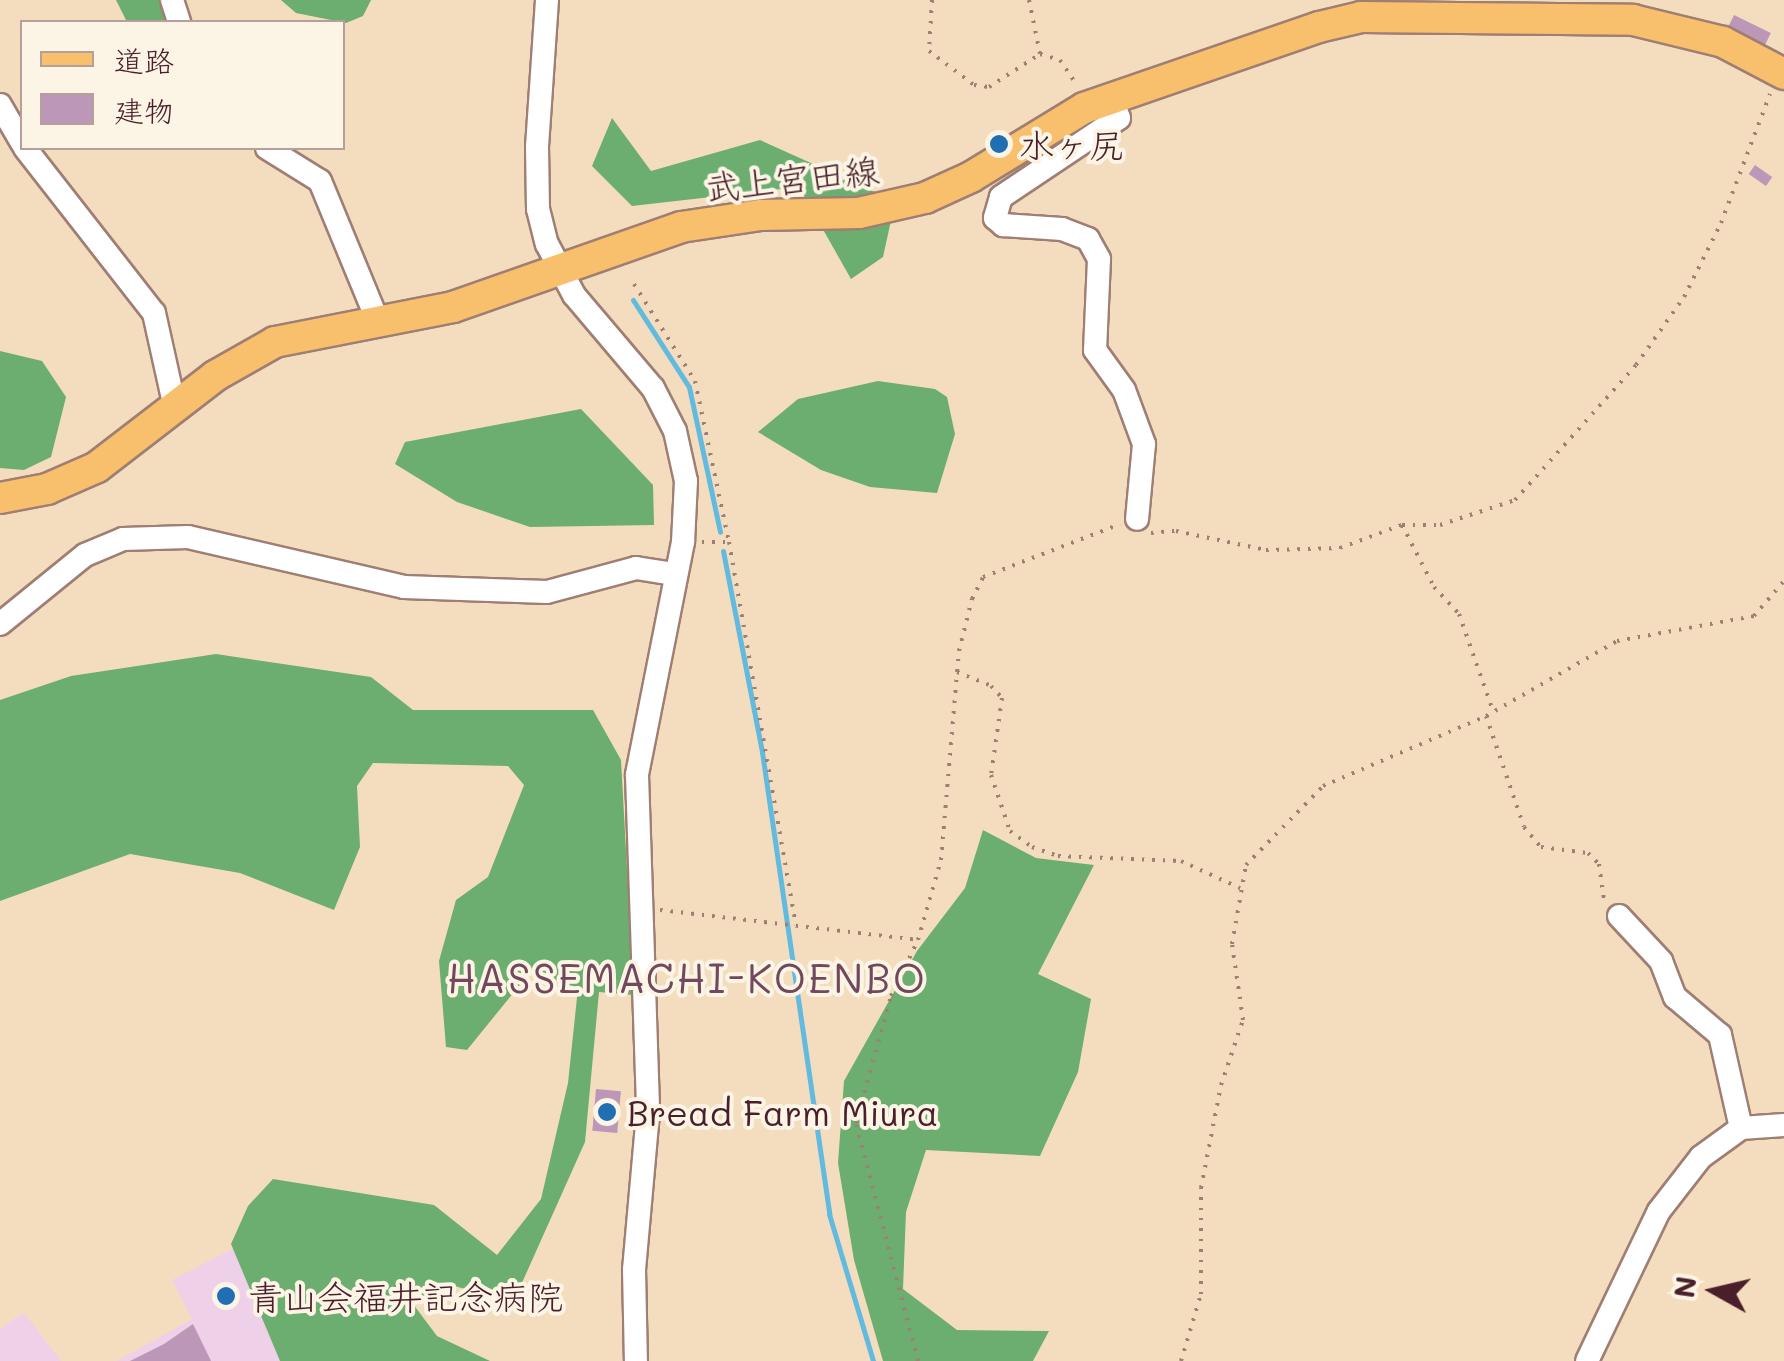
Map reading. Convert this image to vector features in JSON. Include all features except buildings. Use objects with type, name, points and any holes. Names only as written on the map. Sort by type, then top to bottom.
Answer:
[{"type":"main road","name":"武上宮田線","points":[[0,498],[46,489],[97,467],[175,408],[275,342],[453,307],[703,223],[859,213],[925,198],[972,178],[1098,103],[1361,17],[1633,20],[1723,42],[1782,73]]},
{"type":"street","points":[[547,0],[538,209],[559,274],[640,368],[669,416],[686,482],[683,542],[637,774],[638,908],[648,1113],[634,1269],[636,1361]]},
{"type":"street","points":[[1098,103],[1119,118],[1001,197],[995,218],[1003,225],[1062,229],[1088,240],[1099,259],[1095,350],[1124,390],[1144,444],[1137,518]]},
{"type":"street","points":[[0,105],[20,138]]},
{"type":"street","points":[[28,150],[154,313],[175,408]]},
{"type":"street","points":[[270,150],[320,181],[377,319]]},
{"type":"street","points":[[0,624],[85,555],[122,539],[188,537],[404,588],[547,592],[636,568],[676,574]]},
{"type":"street","points":[[1619,916],[1661,961],[1675,997],[1720,1035],[1741,1128]]},
{"type":"street","points":[[1587,1361],[1659,1212],[1702,1157],[1741,1128],[1784,1124]]},
{"type":"path","points":[[932,0],[930,51],[974,85],[989,87],[1040,54],[1060,60],[1098,103]]},
{"type":"path","points":[[1028,0],[1040,54]]},
{"type":"path","points":[[918,1361],[856,1123],[890,996],[918,940],[941,860],[957,672],[982,576],[1137,518],[1135,534],[1176,531],[1266,550],[1340,548],[1402,525],[1440,526],[1515,500],[1636,365],[1684,296],[1721,223],[1742,154],[1782,73]]},
{"type":"path","points":[[634,284],[695,381],[729,542],[794,926]]},
{"type":"path","points":[[1402,525],[1434,586],[1459,614],[1493,710]]},
{"type":"path","points":[[683,542],[729,542]]},
{"type":"path","points":[[1180,1361],[1201,1294],[1200,1188],[1221,1085],[1242,1020],[1232,944],[1246,866],[1323,786],[1486,716],[1617,642],[1754,616],[1784,581]]},
{"type":"path","points":[[957,672],[990,686],[1002,698],[991,776],[998,808],[1021,839],[1058,856],[1181,861],[1240,888]]},
{"type":"path","points":[[1486,716],[1524,827],[1542,848],[1588,853],[1598,864],[1602,898],[1619,916]]},
{"type":"path","points":[[638,908],[918,940]]},
{"type":"shaded area","name":"青山会福井記念病院","points":[[242,1244],[288,1361],[117,1361],[192,1319],[172,1280]]},
{"type":"shaded area","points":[[24,1313],[61,1361],[0,1361],[0,1329]]},
{"type":"green space","points":[[116,0],[176,0],[187,20],[126,20]]},
{"type":"green space","points":[[281,0],[371,0],[363,16],[346,23],[296,13]]},
{"type":"green space","points":[[612,118],[651,171],[760,140],[882,195],[892,216],[883,257],[851,279],[799,187],[632,206],[592,166]]},
{"type":"green space","points":[[0,351],[42,361],[66,397],[51,457],[24,470],[0,468]]},
{"type":"green space","points":[[878,381],[935,389],[947,397],[955,434],[937,493],[870,487],[821,470],[758,432],[798,399]]},
{"type":"green space","points":[[581,409],[653,485],[654,525],[530,527],[457,502],[395,464],[405,442]]},
{"type":"green space","points":[[216,654],[371,677],[413,710],[593,710],[621,760],[634,995],[599,992],[585,1142],[521,1285],[488,1295],[443,1283],[413,1304],[437,1336],[490,1361],[280,1361],[231,1244],[248,1206],[273,1179],[434,1205],[497,1255],[541,1199],[568,1083],[578,988],[531,971],[467,1050],[446,1047],[439,961],[456,900],[488,877],[524,785],[508,766],[373,763],[357,786],[360,847],[334,910],[240,873],[130,854],[0,901],[0,700],[71,676]]},
{"type":"green space","points":[[983,830],[1036,858],[1094,865],[1038,974],[1091,999],[1078,1072],[1040,1156],[926,1150],[906,1212],[903,1289],[957,1330],[1049,1331],[1033,1361],[883,1361],[854,1260],[838,1163],[844,1081],[917,951],[965,888]]},
{"type":"waterway","points":[[633,300],[689,387],[720,532]]},
{"type":"waterway","points":[[723,551],[762,752],[829,1214],[873,1361]]},
{"type":"place","name":"水ヶ尻","points":[[999,144]]},
{"type":"place","name":"Bread Farm Miura","points":[[607,1112]]},
{"type":"place","name":"青山会福井記念病院","points":[[226,1296]]},
{"type":"district","name":"HASSEMACHI-KOENBO","points":[[687,977]]}]
